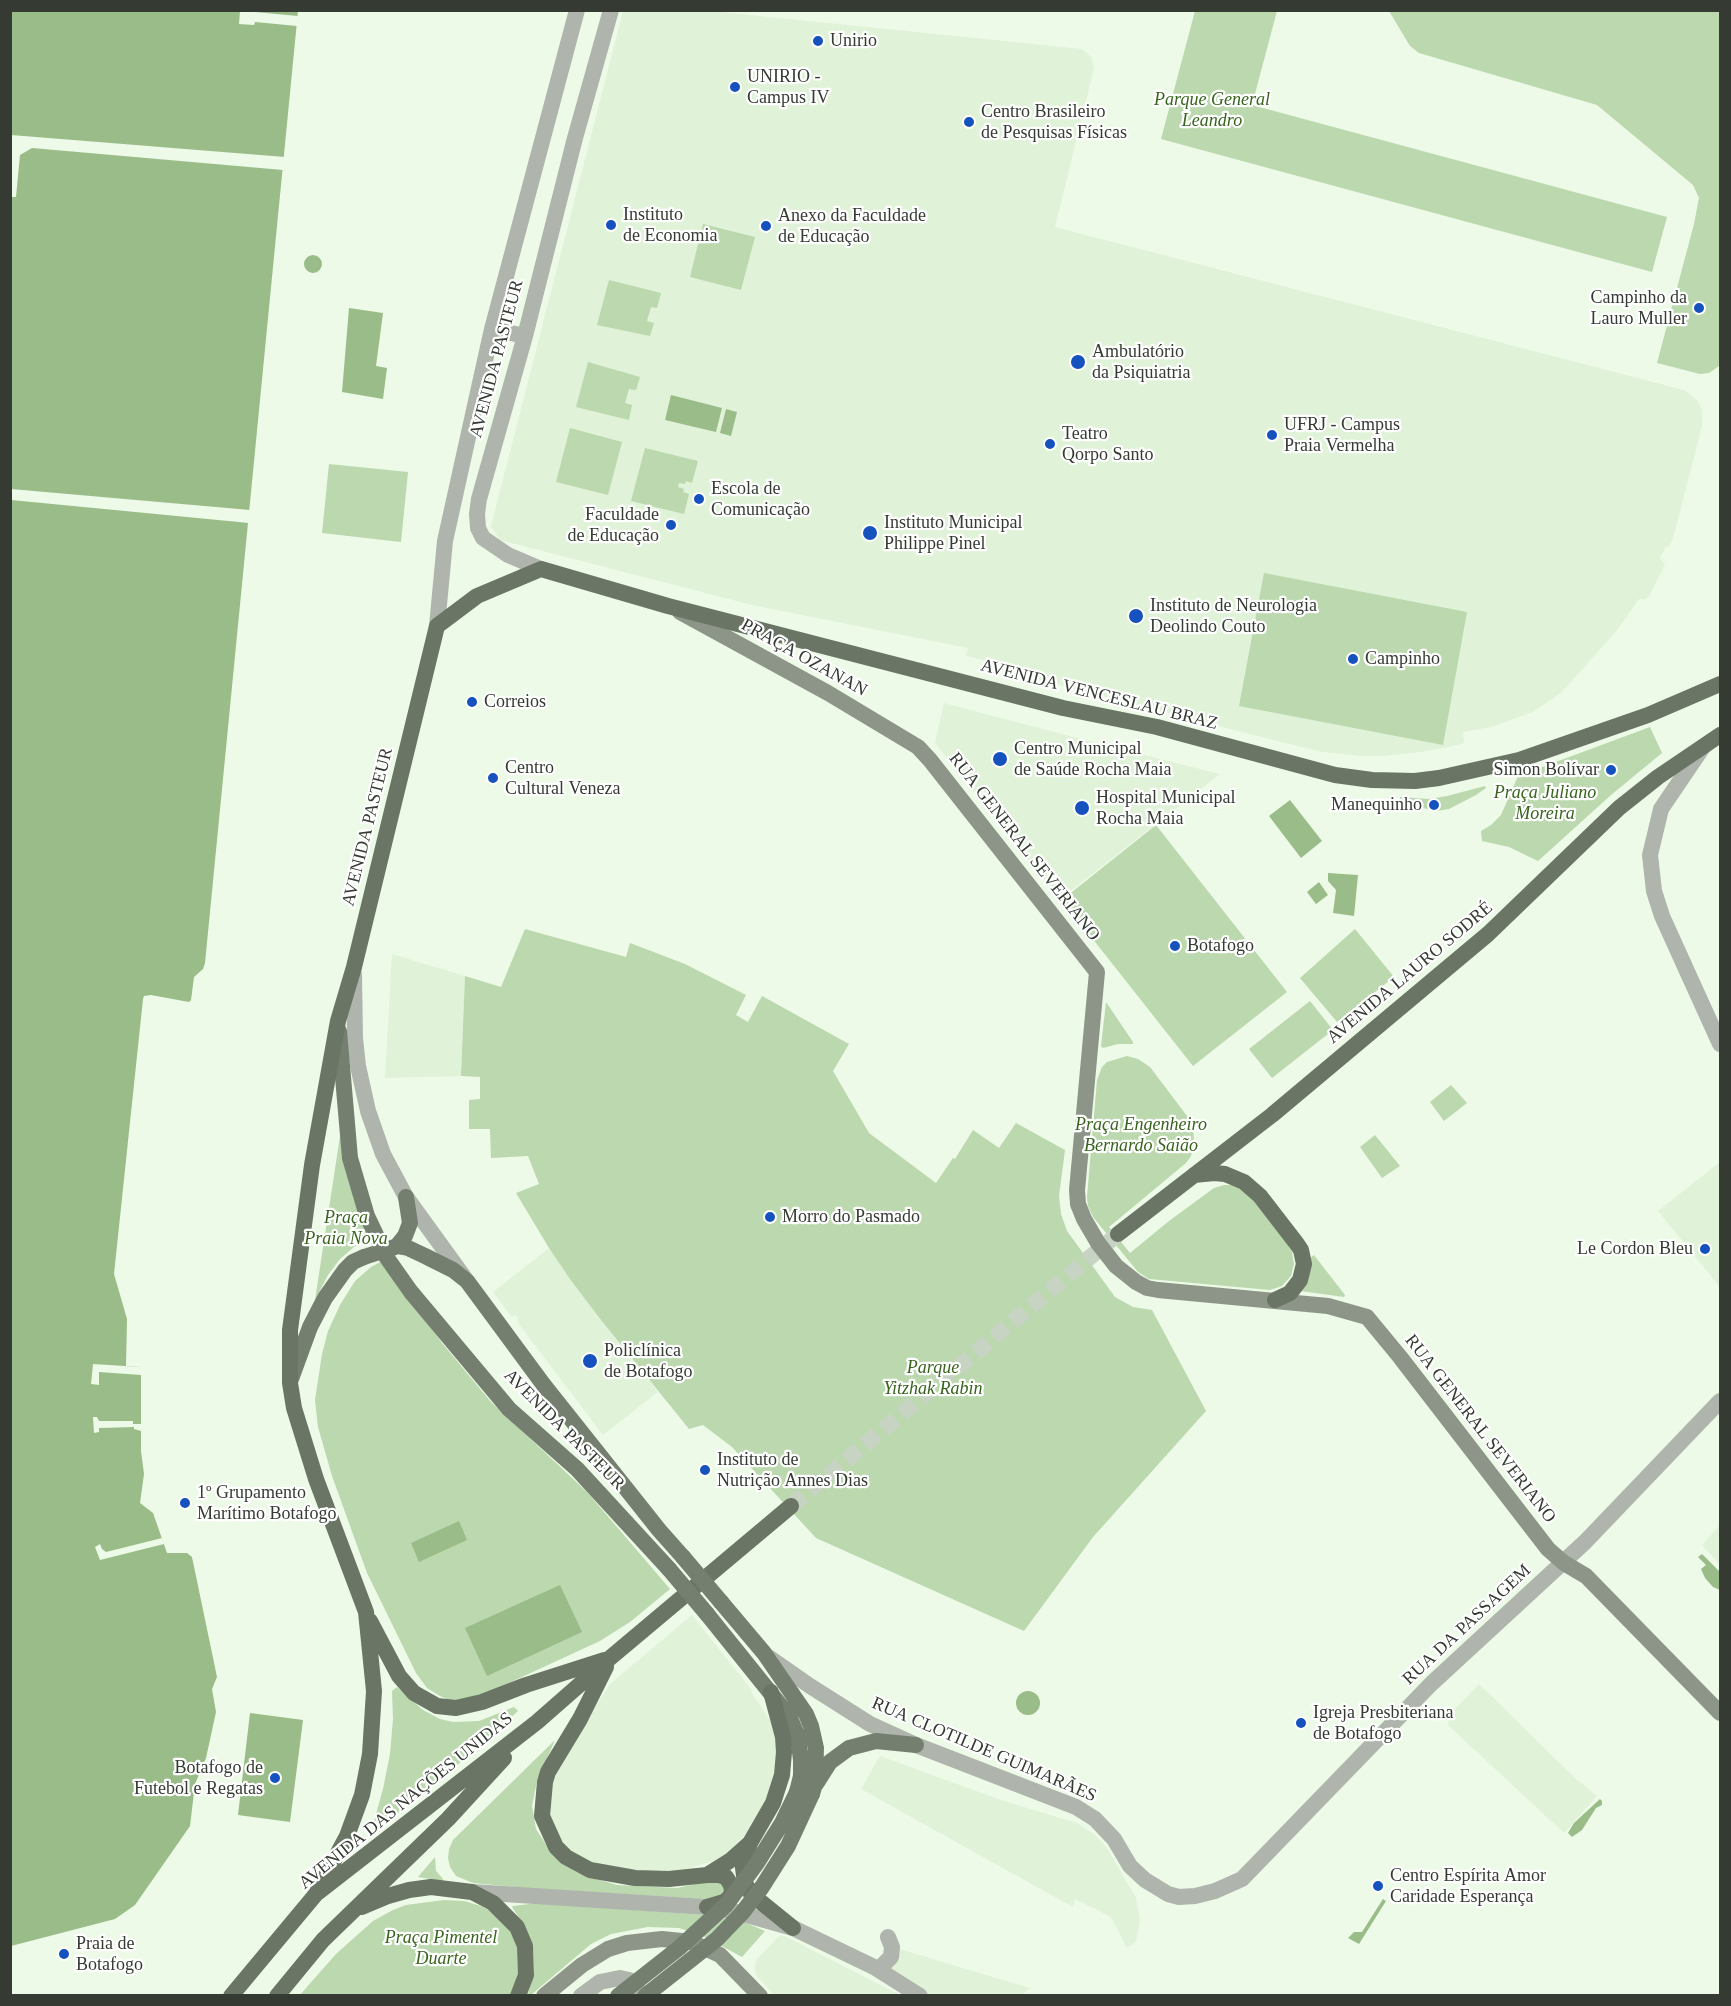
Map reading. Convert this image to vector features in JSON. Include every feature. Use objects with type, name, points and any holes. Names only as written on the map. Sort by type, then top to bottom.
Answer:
[{"type":"highway","points":[[437,626],[477,596],[541,569]]},
{"type":"highway","name":"AVENIDA VENCESLAU BRAZ","points":[[541,569],[668,606],[1064,708],[1157,727],[1335,775],[1372,780],[1415,781],[1439,778],[1519,760],[1648,715],[1720,684]]},
{"type":"highway","name":"AVENIDA PASTEUR","points":[[338,1022],[354,967],[437,626]]},
{"type":"highway","name":"AVENIDA LAURO SODRÉ","points":[[1118,1234],[1272,1115],[1488,934],[1619,808],[1720,735]]},
{"type":"highway","points":[[338,1022],[312,1165],[290,1330],[290,1383],[301,1434],[366,1612],[399,1676],[414,1693],[437,1706],[456,1708],[482,1702],[610,1658]]},
{"type":"highway","points":[[1193,1175],[1215,1173],[1244,1182],[1260,1196],[1297,1244],[1304,1264],[1300,1280],[1290,1293],[1275,1300]]},
{"type":"highway","name":"AVENIDA DAS NAÇÕES UNIDAS","points":[[231,1995],[316,1894],[537,1722],[791,1506]]},
{"type":"highway","points":[[316,1894],[347,1836],[362,1796],[370,1754],[374,1691],[366,1612]]},
{"type":"highway","points":[[610,1658],[580,1719],[548,1772],[542,1798],[542,1816],[556,1847],[566,1857],[584,1868],[602,1874],[669,1880],[707,1875],[726,1877],[732,1890],[731,1895],[727,1900],[707,1907]]},
{"type":"highway","points":[[771,1692],[783,1737],[782,1775],[773,1803],[750,1843],[743,1865],[748,1890],[758,1901],[793,1928]]},
{"type":"highway","name":"AVENIDA DAS NAÇÕES UNIDAS","points":[[277,1995],[323,1940],[448,1819],[537,1722]]},
{"type":"highway","points":[[707,1875],[731,1860],[750,1843]]},
{"type":"highway","points":[[351,1912],[388,1896],[410,1890],[430,1887],[472,1892],[505,1913],[522,1936],[527,1966],[524,1986],[518,1995]]},
{"type":"main road","name":"PRAÇA OZANAN","points":[[668,606],[818,687],[918,747]]},
{"type":"main road","name":"RUA GENERAL SEVERIANO","points":[[918,747],[1098,972],[1077,1190],[1078,1204],[1084,1219],[1098,1243],[1116,1266],[1147,1288],[1328,1306],[1366,1317],[1400,1357],[1548,1549],[1564,1563],[1586,1576],[1720,1713]]},
{"type":"main road","name":"AVENIDA PASTEUR","points":[[338,1022],[350,1158],[367,1216],[387,1258],[411,1292],[509,1409],[577,1469],[669,1569],[771,1692],[789,1716],[798,1737],[801,1767],[808,1790]]},
{"type":"main road","points":[[395,1247],[405,1236],[410,1223],[406,1197]]},
{"type":"main road","points":[[290,1383],[310,1327],[326,1298],[353,1262],[395,1247],[408,1248],[440,1262],[467,1281]]},
{"type":"main road","name":"AVENIDA PASTEUR","points":[[467,1281],[543,1384],[659,1530],[764,1653],[801,1704],[811,1726],[816,1748],[808,1790]]},
{"type":"main road","points":[[618,1995],[679,1948],[726,1905],[764,1853],[782,1823],[830,1762],[849,1748],[876,1741],[916,1745]]},
{"type":"main road","points":[[644,1995],[717,1939],[762,1887],[788,1846],[808,1790]]},
{"type":"main road","points":[[544,1995],[599,1953],[616,1946],[646,1940],[668,1939],[691,1942],[720,1955],[760,1995]]},
{"type":"street","name":"AVENIDA PASTEUR","points":[[437,626],[445,541],[492,329],[577,10]]},
{"type":"street","name":"AVENIDA PASTEUR","points":[[541,569],[508,555],[483,538],[478,528],[477,514],[479,499],[525,336],[575,138],[611,10]]},
{"type":"street","points":[[492,329],[525,336]]},
{"type":"street","points":[[1704,747],[1661,809],[1650,855],[1654,891],[1662,916],[1720,1044]]},
{"type":"street","name":"AVENIDA PASTEUR","points":[[354,967],[356,1038],[363,1088],[383,1154],[406,1197],[467,1281]]},
{"type":"street","name":"RUA DA PASSAGEM","points":[[1242,1879],[1431,1683],[1564,1563],[1720,1401]]},
{"type":"street","name":"RUA CLOTILDE GUIMARÃES","points":[[764,1653],[810,1686],[870,1724],[916,1745],[1076,1807],[1095,1819],[1113,1839],[1130,1866],[1144,1880],[1168,1894],[1179,1897],[1195,1896],[1215,1891],[1242,1879]]},
{"type":"street","points":[[472,1892],[707,1907],[736,1912],[793,1928],[874,1967],[920,1995]]},
{"type":"street","points":[[874,1967],[880,1968],[891,1957],[892,1947],[888,1937]]},
{"type":"street","points":[[581,1995],[600,1982],[620,1978],[634,1984],[644,1995]]},
{"type":"shaded area","points":[[10,11],[298,11],[205,963],[203,969],[194,977],[189,1002],[151,995],[144,996],[143,999],[114,1274],[127,1319],[126,1366],[141,1367],[141,1451],[144,1474],[140,1503],[153,1513],[167,1553],[187,1553],[192,1557],[217,1677],[212,1689],[216,1712],[206,1758],[195,1784],[190,1826],[135,1905],[115,1919],[11,1946]]},
{"type":"shaded area","name":"UFRJ - Campus Praia Vermelha","points":[[623,11],[711,11],[1082,49],[1091,57],[1094,68],[1055,227],[1684,390],[1698,401],[1702,411],[1702,426],[1673,538],[1660,558],[1665,565],[1649,596],[1639,599],[1618,629],[1562,692],[1533,712],[1491,727],[1463,732],[1464,743],[1449,747],[1384,756],[1360,756],[1323,752],[1277,741],[998,669],[991,662],[966,656],[968,648],[752,605],[500,540],[491,526]]},
{"type":"shaded area","points":[[313,255],[319,258],[322,264],[319,270],[313,273],[307,270],[304,264],[307,258]]},
{"type":"shaded area","points":[[349,308],[383,313],[376,366],[387,368],[383,399],[342,392]]},
{"type":"shaded area","points":[[671,395],[722,408],[716,432],[665,420]]},
{"type":"shaded area","points":[[726,409],[737,412],[731,436],[720,433]]},
{"type":"shaded area","name":"Hospital Municipal Rocha Maia","points":[[944,703],[1220,774],[1060,899],[935,743]]},
{"type":"shaded area","points":[[1290,800],[1322,841],[1301,858],[1269,816]]},
{"type":"shaded area","points":[[1328,873],[1358,875],[1354,916],[1333,913],[1336,890],[1328,881]]},
{"type":"shaded area","points":[[1319,882],[1328,895],[1316,904],[1307,892]]},
{"type":"shaded area","points":[[392,954],[465,976],[461,1076],[385,1078]]},
{"type":"shaded area","name":"Le Cordon Bleu","points":[[1720,1162],[1720,1287],[1658,1211]]},
{"type":"shaded area","name":"Policlínica de Botafogo","points":[[549,1248],[601,1320],[658,1392],[603,1435],[518,1323],[518,1318],[515,1315],[512,1317],[493,1292]]},
{"type":"shaded area","points":[[459,1521],[467,1540],[419,1562],[411,1543]]},
{"type":"shaded area","points":[[1720,1525],[1720,1565],[1702,1545]]},
{"type":"shaded area","points":[[1702,1554],[1720,1572],[1720,1590],[1713,1587],[1705,1578],[1701,1569],[1706,1565],[1698,1557]]},
{"type":"shaded area","points":[[560,1585],[582,1632],[487,1676],[465,1628]]},
{"type":"shaded area","points":[[692,1615],[751,1689],[770,1720],[777,1745],[773,1789],[749,1830],[729,1852],[714,1861],[683,1870],[648,1873],[585,1862],[564,1846],[548,1817],[553,1773],[610,1684]]},
{"type":"shaded area","points":[[1479,1684],[1575,1778],[1597,1796],[1564,1833],[1449,1726],[1451,1713]]},
{"type":"shaded area","points":[[1028,1691],[1037,1694],[1040,1703],[1037,1712],[1028,1715],[1019,1712],[1016,1703],[1019,1694]]},
{"type":"shaded area","points":[[250,1713],[303,1720],[290,1822],[238,1815]]},
{"type":"shaded area","points":[[880,1756],[1001,1800],[1077,1823],[1095,1835],[1107,1848],[1136,1898],[1140,1920],[1136,1942],[1127,1948],[1111,1917],[1075,1899],[1073,1907],[861,1789]]},
{"type":"shaded area","points":[[1600,1799],[1602,1805],[1596,1808],[1582,1830],[1572,1837],[1568,1833],[1574,1823]]},
{"type":"shaded area","points":[[1383,1899],[1386,1901],[1359,1944],[1348,1938],[1354,1932],[1362,1932]]},
{"type":"shaded area","points":[[779,1936],[785,1936],[900,1995],[774,1995],[756,1975],[755,1967],[757,1959]]},
{"type":"shaded area","points":[[897,1948],[1030,1988],[1021,1995],[930,1995],[889,1970],[898,1961]]},
{"type":"green space","name":"Parque General Leandro","points":[[1195,11],[1277,11],[1252,105],[1667,217],[1652,272],[1161,139]]},
{"type":"green space","points":[[1389,11],[1720,11],[1719,366],[1709,373],[1700,374],[1657,363],[1694,224],[1699,198],[1693,185],[1597,105],[1419,53],[1410,46]]},
{"type":"green space","points":[[703,224],[755,237],[741,290],[690,277]]},
{"type":"green space","points":[[609,280],[661,293],[657,308],[651,307],[647,321],[654,323],[650,336],[597,325]]},
{"type":"green space","points":[[588,362],[640,377],[636,390],[629,389],[625,403],[632,405],[629,420],[576,407]]},
{"type":"green space","points":[[570,428],[622,442],[608,495],[556,482]]},
{"type":"green space","points":[[645,448],[698,461],[692,483],[686,481],[685,484],[679,483],[678,487],[689,494],[684,514],[631,501]]},
{"type":"green space","points":[[329,464],[408,472],[401,542],[322,533]]},
{"type":"green space","name":"Campinho","points":[[1264,573],[1467,612],[1443,745],[1239,706]]},
{"type":"green space","name":"Praça Juliano Moreira","points":[[1650,727],[1662,753],[1611,795],[1538,861],[1509,847],[1482,841],[1481,831],[1501,815],[1518,776]]},
{"type":"green space","points":[[1485,786],[1486,788],[1476,795],[1449,809],[1437,811],[1400,803],[1400,797],[1429,799]]},
{"type":"green space","name":"Botafogo","points":[[1156,825],[1287,992],[1193,1066],[1062,900]]},
{"type":"green space","name":"Parque Yitzhak Rabin","points":[[525,929],[626,957],[630,943],[685,964],[746,995],[736,1015],[748,1022],[762,996],[849,1044],[833,1071],[869,1133],[936,1183],[953,1158],[955,1159],[973,1130],[999,1148],[1016,1123],[1065,1150],[1059,1196],[1061,1214],[1067,1231],[1115,1297],[1133,1307],[1152,1310],[1206,1411],[1093,1537],[1024,1631],[816,1538],[732,1447],[703,1425],[689,1429],[570,1279],[516,1193],[539,1184],[528,1156],[491,1158],[490,1129],[469,1129],[469,1100],[480,1099],[480,1077],[461,1076],[465,976],[501,987]]},
{"type":"green space","points":[[1355,929],[1394,977],[1337,1022],[1300,978]]},
{"type":"green space","points":[[1310,1001],[1333,1030],[1272,1078],[1249,1049]]},
{"type":"green space","points":[[1106,1002],[1133,1044],[1118,1044],[1103,1048],[1101,1046]]},
{"type":"green space","name":"Praça Engenheiro Bernardo Saião","points":[[1127,1056],[1138,1059],[1150,1067],[1190,1120],[1194,1141],[1191,1156],[1186,1163],[1109,1227],[1130,1253],[1214,1188],[1235,1185],[1245,1190],[1292,1252],[1294,1264],[1291,1276],[1282,1286],[1270,1290],[1149,1279],[1138,1272],[1093,1217],[1087,1197],[1097,1080],[1102,1067],[1107,1062]]},
{"type":"green space","points":[[1451,1085],[1467,1103],[1444,1121],[1430,1102]]},
{"type":"green space","points":[[1375,1135],[1400,1166],[1382,1178],[1360,1147]]},
{"type":"green space","name":"Praça Praia Nova","points":[[340,1136],[372,1238],[354,1247],[340,1259],[328,1275],[315,1300]]},
{"type":"green space","points":[[1314,1255],[1345,1295],[1344,1297],[1300,1291],[1310,1258]]},
{"type":"green space","points":[[380,1262],[408,1294],[442,1343],[491,1402],[587,1492],[670,1589],[630,1622],[600,1641],[472,1700],[449,1700],[440,1696],[427,1688],[416,1673],[367,1573],[332,1476],[318,1427],[315,1400],[328,1331],[355,1281]]},
{"type":"green space","points":[[397,1687],[423,1710],[440,1719],[453,1722],[479,1721],[514,1707],[518,1711],[472,1753],[379,1828],[375,1828],[373,1825],[390,1754],[393,1719],[392,1691]]},
{"type":"green space","name":"Praça Pimentel Duarte","points":[[555,1740],[537,1781],[532,1806],[536,1829],[552,1854],[583,1875],[617,1885],[677,1888],[713,1880],[724,1884],[723,1900],[526,1888],[473,1883],[456,1876],[450,1867],[448,1858],[453,1840]]},
{"type":"green space","name":"Praça Pimentel Duarte","points":[[435,1857],[436,1871],[443,1879],[442,1881],[418,1877]]},
{"type":"green space","name":"Praça Pimentel Duarte","points":[[444,1900],[464,1901],[481,1906],[492,1912],[511,1932],[518,1946],[520,1966],[512,1995],[299,1996],[336,1954],[373,1921],[406,1905]]},
{"type":"green space","name":"Praça Pimentel Duarte","points":[[537,1903],[706,1915],[746,1923],[765,1931],[742,1957],[705,1937],[679,1928],[648,1927],[611,1934],[591,1944],[531,1995],[528,1995],[534,1971],[533,1947],[526,1928],[512,1907]]},
{"type":"pier","points":[[240,11],[298,16],[297,26],[255,22],[254,25],[239,24]]},
{"type":"pier","points":[[11,135],[285,157],[283,170],[32,148],[20,155],[16,197],[11,197]]},
{"type":"pier","points":[[11,489],[250,510],[249,523],[11,500]]},
{"type":"pier","points":[[93,1364],[141,1367],[141,1375],[99,1372],[99,1385],[91,1384]]},
{"type":"pier","points":[[93,1417],[97,1417],[99,1421],[133,1421],[133,1424],[141,1424],[141,1431],[134,1427],[99,1428],[99,1432],[94,1433]]},
{"type":"pier","points":[[162,1538],[164,1544],[100,1560],[95,1547],[100,1544],[106,1552]]},
{"type":"tunnel","points":[[791,1506],[1118,1234]]},
{"type":"place","name":"Unirio","points":[[818,41]]},
{"type":"place","name":"UNIRIO - Campus IV","points":[[735,87]]},
{"type":"place","name":"Centro Brasileiro de Pesquisas Físicas","points":[[969,122]]},
{"type":"place","name":"Instituto de Economia","points":[[611,225]]},
{"type":"place","name":"Anexo da Faculdade de Educação","points":[[766,226]]},
{"type":"place","name":"Campinho da Lauro Muller","points":[[1699,308]]},
{"type":"place","name":"Ambulatório da Psiquiatria","points":[[1078,362]]},
{"type":"place","name":"UFRJ - Campus Praia Vermelha","points":[[1272,435]]},
{"type":"place","name":"Teatro Qorpo Santo","points":[[1050,444]]},
{"type":"place","name":"Escola de Comunicação","points":[[699,499]]},
{"type":"place","name":"Faculdade de Educação","points":[[671,525]]},
{"type":"place","name":"Instituto Municipal Philippe Pinel","points":[[870,533]]},
{"type":"place","name":"Instituto de Neurologia Deolindo Couto","points":[[1136,616]]},
{"type":"place","name":"Campinho","points":[[1353,659]]},
{"type":"place","name":"Correios","points":[[472,702]]},
{"type":"place","name":"Centro Municipal de Saúde Rocha Maia","points":[[1000,759]]},
{"type":"place","name":"Simon Bolívar","points":[[1611,770]]},
{"type":"place","name":"Centro Cultural Veneza","points":[[493,778]]},
{"type":"place","name":"Manequinho","points":[[1434,805]]},
{"type":"place","name":"Hospital Municipal Rocha Maia","points":[[1082,808]]},
{"type":"place","name":"Botafogo","points":[[1175,946]]},
{"type":"place","name":"Morro do Pasmado","points":[[770,1217]]},
{"type":"place","name":"Le Cordon Bleu","points":[[1705,1249]]},
{"type":"place","name":"Policlínica de Botafogo","points":[[590,1361]]},
{"type":"place","name":"Instituto de Nutrição Annes Dias","points":[[705,1470]]},
{"type":"place","name":"1º Grupamento Marítimo Botafogo","points":[[185,1503]]},
{"type":"place","name":"Igreja Presbiteriana de Botafogo","points":[[1301,1723]]},
{"type":"place","name":"Botafogo de Futebol e Regatas","points":[[275,1778]]},
{"type":"place","name":"Centro Espírita Amor Caridade Esperança","points":[[1378,1886]]},
{"type":"place","name":"Praia de Botafogo","points":[[64,1954]]}]
